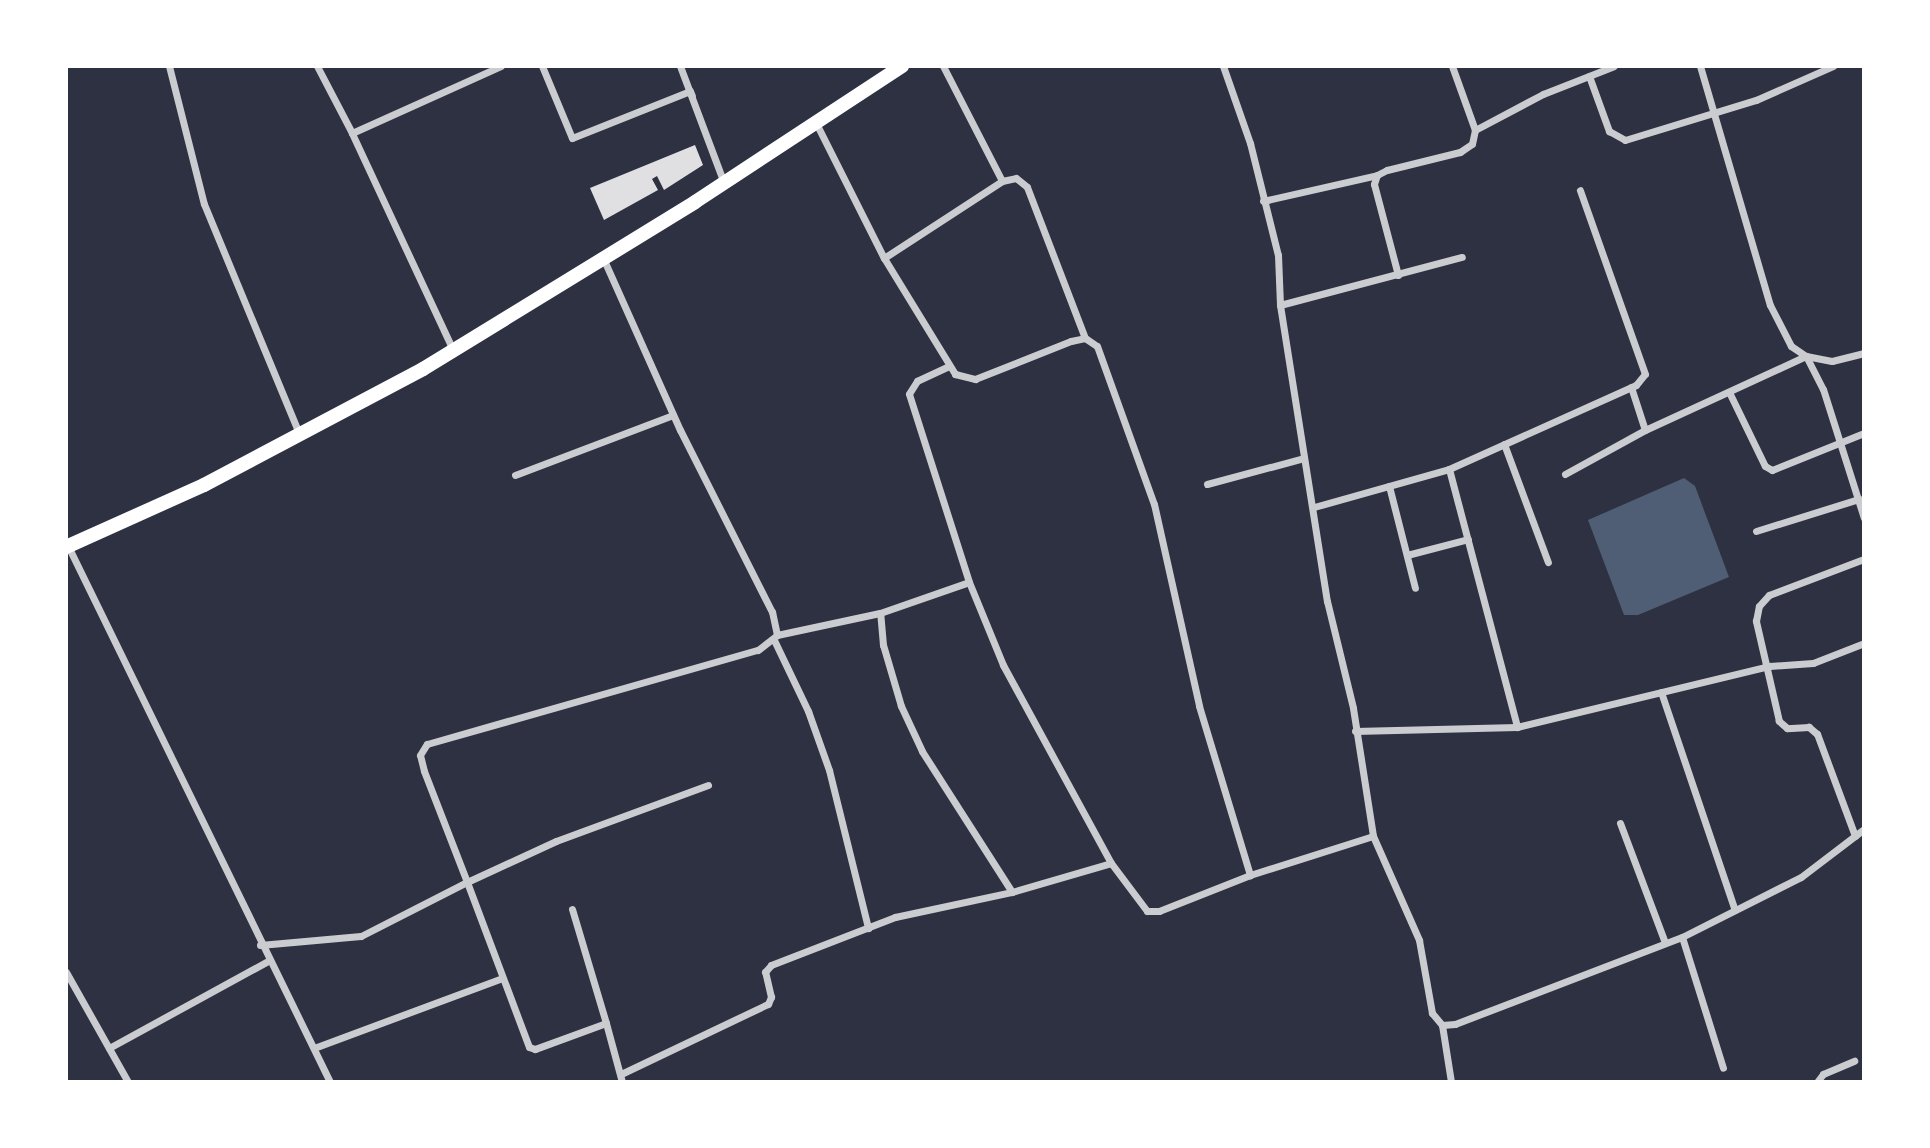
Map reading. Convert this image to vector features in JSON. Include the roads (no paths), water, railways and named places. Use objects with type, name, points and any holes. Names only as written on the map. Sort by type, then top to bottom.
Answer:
[{"type":"main road","points":[[67,546],[204,485],[453,350],[724,183],[902,66]]},
{"type":"street","points":[[169,66],[204,204],[299,433]]},
{"type":"street","points":[[317,66],[352,133],[453,350]]},
{"type":"street","points":[[352,133],[501,66]]},
{"type":"street","points":[[542,66],[572,138],[690,91],[692,96]]},
{"type":"street","points":[[680,66],[724,183]]},
{"type":"street","points":[[943,66],[1003,181]]},
{"type":"street","points":[[1223,66],[1278,255],[1280,305],[1327,601],[1355,731],[1373,836],[1419,940],[1432,1013],[1442,1025],[1451,1082]]},
{"type":"street","points":[[1264,201],[1377,175],[1460,152],[1472,144],[1475,130],[1452,66]]},
{"type":"street","points":[[1700,66],[1717,113],[1770,305],[1791,346],[1806,356],[1832,361],[1864,353]]},
{"type":"street","points":[[1589,76],[1615,138],[1625,140],[1717,113],[1832,66]]},
{"type":"street","points":[[1475,130],[1612,67]]},
{"type":"street","points":[[816,122],[884,258],[948,366],[964,379],[975,379],[1085,338]]},
{"type":"street","points":[[1377,175],[1374,184],[1398,275]]},
{"type":"street","points":[[884,258],[1003,181],[1016,178],[1027,187],[1085,338],[1104,360],[1154,504],[1199,706],[1250,875]]},
{"type":"street","points":[[1314,507],[1449,469],[1631,387],[1645,374],[1643,361],[1580,190]]},
{"type":"street","points":[[602,256],[673,415],[772,612],[776,638],[808,711],[829,770],[868,928]]},
{"type":"street","points":[[1280,305],[1462,257]]},
{"type":"street","points":[[1564,474],[1645,430],[1806,356]]},
{"type":"street","points":[[1806,356],[1841,439],[1864,518]]},
{"type":"street","points":[[948,366],[917,381],[909,394],[969,582],[1003,665],[1111,863],[1147,911],[1159,911],[1250,875],[1373,836]]},
{"type":"street","points":[[1631,387],[1645,430]]},
{"type":"street","points":[[1729,393],[1765,466],[1772,470],[1841,439],[1864,433]]},
{"type":"street","points":[[515,475],[673,415]]},
{"type":"street","points":[[1504,444],[1548,562]]},
{"type":"street","points":[[1207,484],[1304,458]]},
{"type":"street","points":[[1449,469],[1517,727]]},
{"type":"street","points":[[1389,486],[1415,588]]},
{"type":"street","points":[[1756,531],[1858,499]]},
{"type":"street","points":[[1407,555],[1468,539]]},
{"type":"street","points":[[67,546],[260,946],[330,1082]]},
{"type":"street","points":[[1855,836],[1817,734],[1809,727],[1787,728],[1779,721],[1770,666],[1756,621],[1759,606],[1769,595],[1864,559]]},
{"type":"street","points":[[606,1023],[536,1049],[529,1047],[424,771],[420,755],[427,744],[758,650],[776,638],[880,613],[969,582]]},
{"type":"street","points":[[880,613],[883,645],[911,728],[948,795],[1012,892]]},
{"type":"street","points":[[1355,731],[1517,727],[1770,666],[1814,663],[1864,643]]},
{"type":"street","points":[[1661,692],[1735,910]]},
{"type":"street","points":[[260,946],[361,936],[467,882],[556,841],[708,785]]},
{"type":"street","points":[[1620,823],[1665,943]]},
{"type":"street","points":[[1442,1025],[1682,937],[1801,877],[1864,829]]},
{"type":"street","points":[[572,909],[621,1078],[768,1004],[771,997],[765,972],[771,965],[895,917],[1012,892],[1111,863]]},
{"type":"street","points":[[1682,937],[1723,1069]]},
{"type":"street","points":[[109,1048],[268,961]]},
{"type":"street","points":[[66,972],[125,1080]]},
{"type":"street","points":[[314,1048],[502,978]]},
{"type":"street","points":[[1817,1082],[1823,1074],[1854,1061]]},
{"type":"water","points":[[1684,478],[1695,486],[1729,577],[1638,615],[1624,615],[1588,520]]}]
